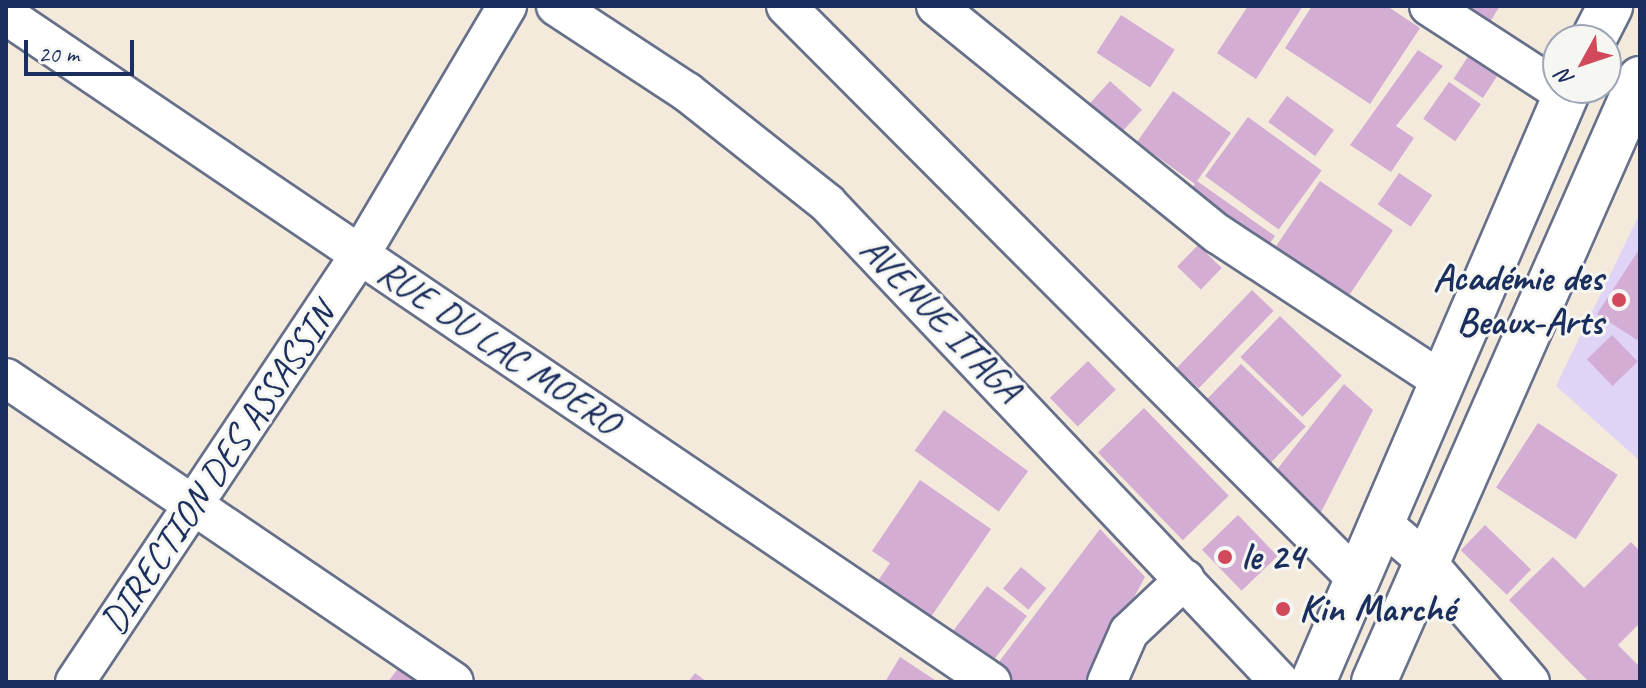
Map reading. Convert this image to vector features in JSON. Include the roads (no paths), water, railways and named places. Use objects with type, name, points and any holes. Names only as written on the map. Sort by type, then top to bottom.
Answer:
[{"type":"main road","points":[[1601,24],[1610,6]]},
{"type":"main road","points":[[1374,682],[1425,560],[1640,79]]},
{"type":"main road","points":[[1313,682],[1384,525],[1561,104]]},
{"type":"street","name":"DIRECTION DES ASSASSIN","points":[[75,682],[361,253],[507,6]]},
{"type":"street","name":"AVENUE ITAGA","points":[[556,6],[687,92],[827,203],[1280,682]]},
{"type":"street","points":[[786,6],[1358,580]]},
{"type":"street","points":[[936,6],[1218,234],[1443,382]]},
{"type":"street","points":[[1429,6],[1542,76]]},
{"type":"street","name":"RUE DU LAC MOERO","points":[[6,15],[991,682]]},
{"type":"street","points":[[6,378],[454,682]]},
{"type":"street","points":[[1384,525],[1425,560],[1530,682]]},
{"type":"street","points":[[1107,682],[1129,632],[1185,579]]},
{"type":"place","name":"Académie des Beaux-Arts","points":[[1619,300]]},
{"type":"place","name":"le 24","points":[[1225,557]]},
{"type":"place","name":"Kin Marché","points":[[1283,609]]}]
